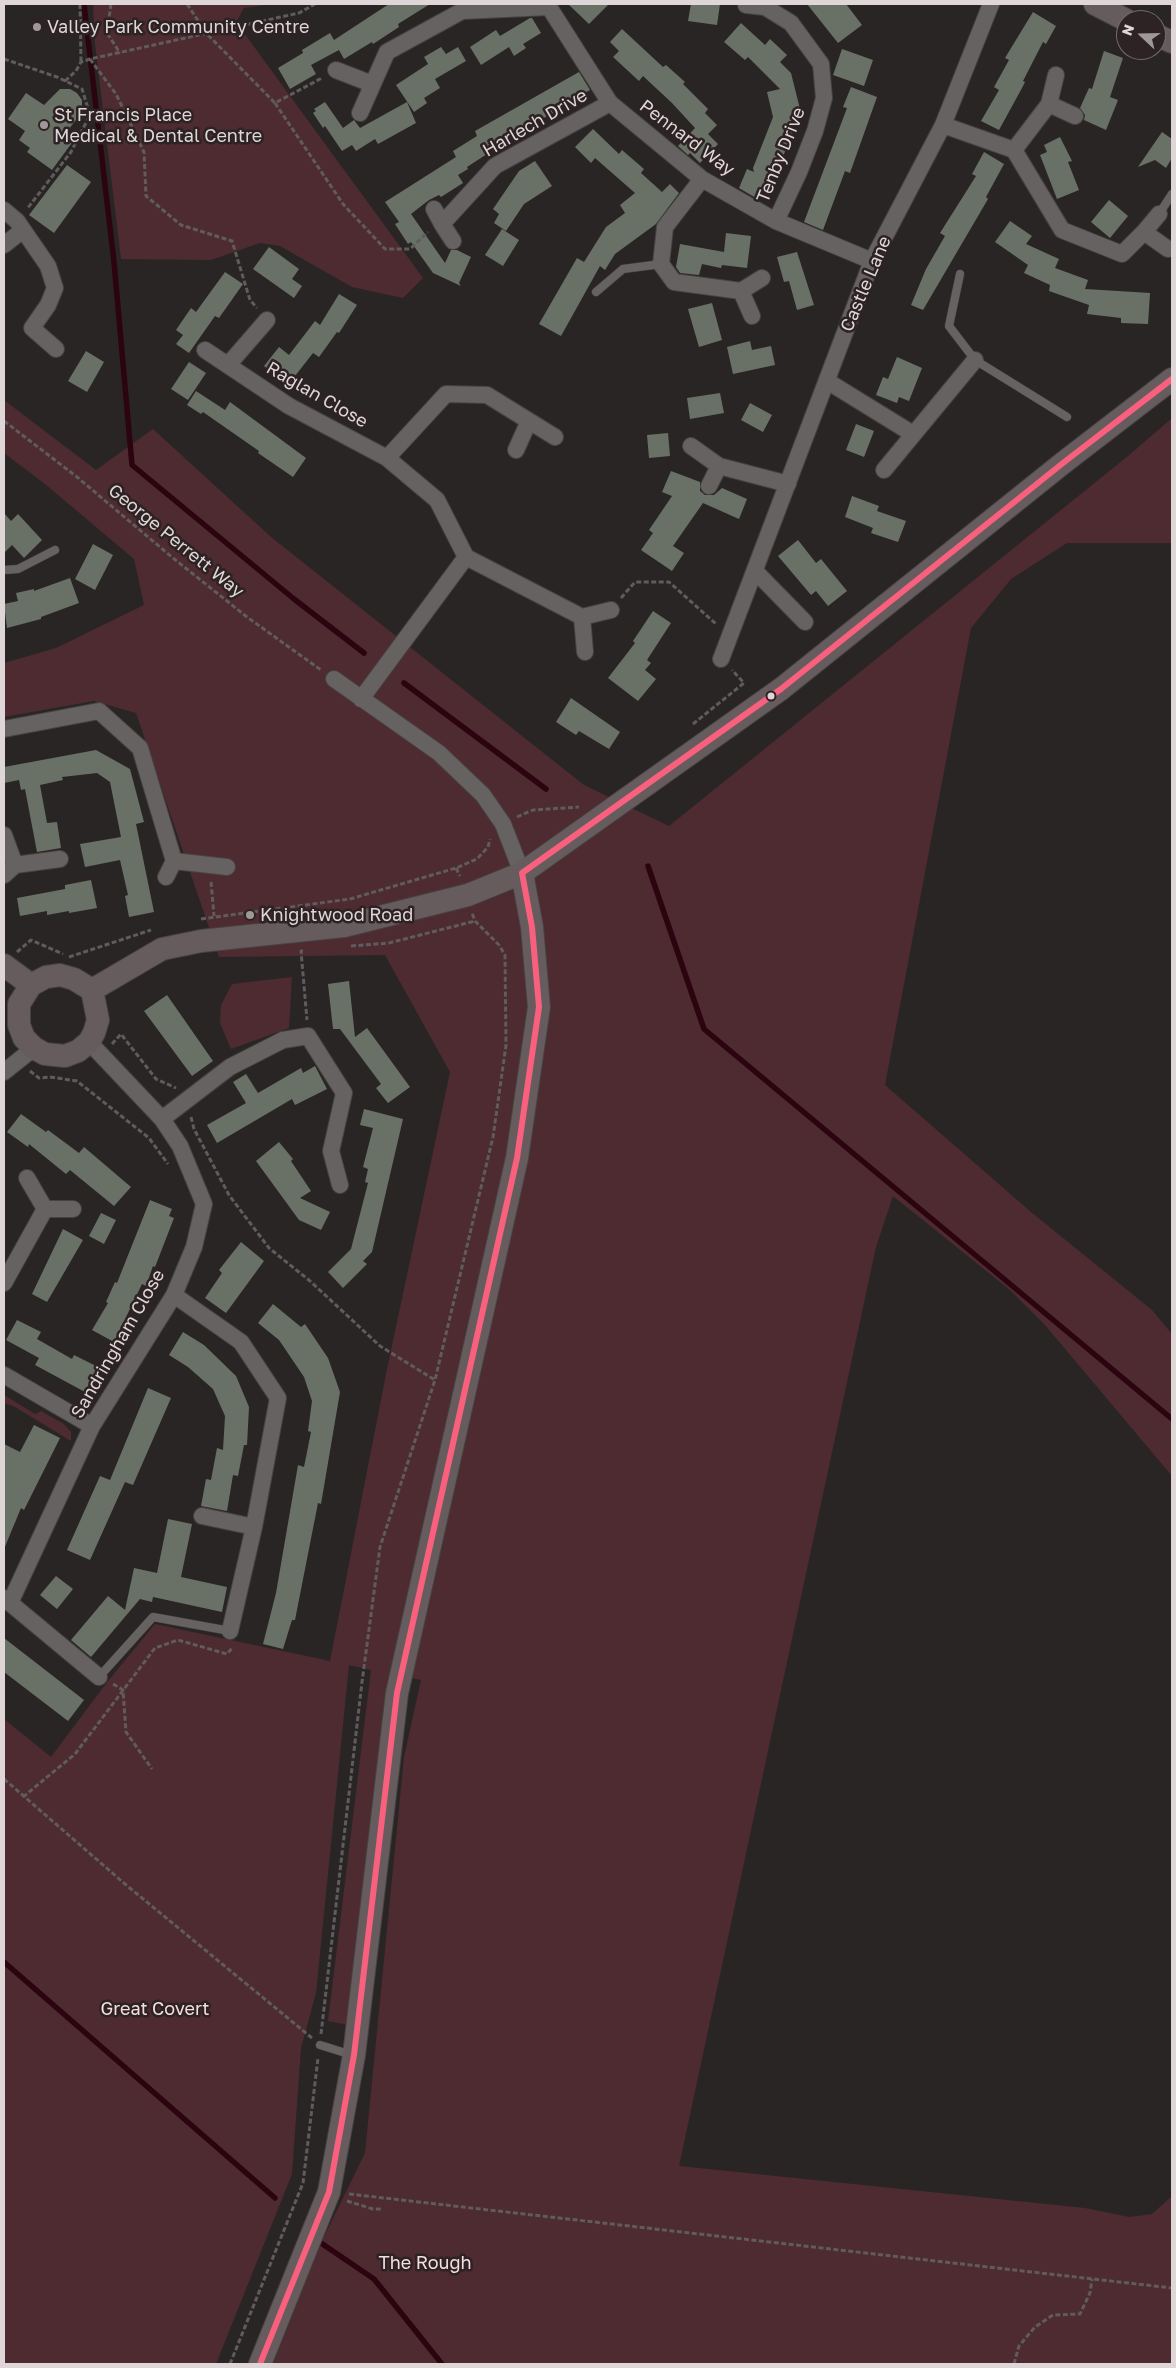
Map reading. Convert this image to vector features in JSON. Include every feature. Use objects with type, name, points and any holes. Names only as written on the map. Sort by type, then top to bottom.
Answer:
[{"type":"street","name":"Castle Lane","points":[[721,659],[872,261],[943,125],[991,4]]},
{"type":"street","points":[[1095,4],[1116,15]]},
{"type":"street","name":"Tenby Drive","points":[[746,6],[768,5],[791,24],[820,64],[824,98],[815,131],[799,172],[776,221]]},
{"type":"street","name":"Pennard Way","points":[[360,113],[387,52],[462,11],[550,6],[610,103],[702,180],[776,221],[872,261]]},
{"type":"street","points":[[336,70],[372,84]]},
{"type":"street","points":[[1014,150],[1049,104],[1056,75]]},
{"type":"street","name":"Harlech Drive","points":[[438,218],[495,166],[610,103]]},
{"type":"street","points":[[1049,104],[1075,116]]},
{"type":"street","points":[[943,125],[1014,150],[1062,230],[1122,254],[1159,214]]},
{"type":"street","points":[[702,180],[665,227],[661,264],[674,282],[741,291],[762,278]]},
{"type":"street","points":[[4,210],[20,225],[48,266],[54,288],[48,306],[32,328],[56,348]]},
{"type":"street","points":[[438,218],[453,242]]},
{"type":"street","points":[[4,245],[20,225]]},
{"type":"street","points":[[1144,232],[1168,249]]},
{"type":"street","points":[[741,291],[752,316]]},
{"type":"street","points":[[228,365],[268,320]]},
{"type":"street","name":"Raglan Close","points":[[205,350],[289,406],[387,458],[437,500],[466,557]]},
{"type":"street","points":[[884,470],[975,360]]},
{"type":"street","points":[[92,990],[162,949],[201,941],[344,926],[468,896],[522,874],[781,689],[1063,463],[1172,379]]},
{"type":"street","points":[[827,381],[913,434]]},
{"type":"street","points":[[387,458],[446,394],[487,395],[555,437]]},
{"type":"street","points":[[516,450],[529,421]]},
{"type":"street","points":[[691,446],[718,466],[788,484]]},
{"type":"street","points":[[709,486],[718,466]]},
{"type":"street","points":[[361,699],[466,557],[582,617],[611,610]]},
{"type":"street","points":[[755,571],[805,622]]},
{"type":"street","points":[[582,617],[585,652]]},
{"type":"street","points":[[260,2364],[332,2192],[354,2055],[397,1693],[517,1158],[539,1007],[532,927],[522,874],[503,824],[483,795],[439,753],[334,679]]},
{"type":"street","points":[[4,729],[99,712],[140,748],[174,861],[166,877]]},
{"type":"street","points":[[4,835],[10,870],[60,859]]},
{"type":"street","points":[[174,861],[227,867]]},
{"type":"street","points":[[7,961],[31,985]]},
{"type":"street","points":[[4,1072],[26,1055],[65,1056],[78,1051],[96,1048],[94,1033],[98,1020],[92,990],[74,979],[60,975],[46,977],[31,985],[20,1004],[19,1025],[24,1038],[26,1055]]},
{"type":"street","points":[[162,1119],[239,1063],[283,1040],[308,1036],[344,1093],[331,1151],[340,1185]]},
{"type":"street","name":"Sandringham Close","points":[[96,1048],[162,1119],[180,1146],[204,1204],[194,1247],[174,1295],[92,1426],[7,1600],[99,1677]]},
{"type":"street","points":[[27,1178],[45,1209]]},
{"type":"street","points":[[45,1209],[73,1208]]},
{"type":"street","points":[[4,1283],[45,1209]]},
{"type":"street","points":[[174,1295],[241,1342],[278,1398],[254,1527],[230,1631]]},
{"type":"street","points":[[4,1375],[92,1426]]},
{"type":"street","points":[[202,1516],[254,1527]]},
{"type":"lane","points":[[1159,214],[1172,194]]},
{"type":"lane","points":[[596,292],[623,269],[661,264]]},
{"type":"lane","points":[[960,274],[949,326],[975,360],[1067,417]]},
{"type":"lane","points":[[4,570],[18,569],[55,550]]},
{"type":"lane","points":[[99,1677],[153,1617],[230,1631]]},
{"type":"lane","points":[[320,2045],[354,2055]]},
{"type":"path","points":[[65,80],[76,71],[81,62],[80,4]]},
{"type":"path","points":[[111,4],[107,33],[120,53]]},
{"type":"path","points":[[187,4],[207,34],[275,102],[343,204],[386,249],[410,249],[438,218]]},
{"type":"path","points":[[81,62],[300,14],[315,4]]},
{"type":"path","points":[[4,59],[65,80],[82,89],[90,115],[71,152],[20,225]]},
{"type":"path","points":[[90,60],[116,94],[144,152],[146,196],[181,225],[232,241],[250,300],[268,320]]},
{"type":"path","points":[[275,102],[336,70]]},
{"type":"path","name":"George Perrett Way","points":[[4,421],[77,477],[247,617],[334,679]]},
{"type":"path","points":[[611,610],[634,582],[669,582],[730,636]]},
{"type":"path","points":[[692,725],[744,683],[721,659]]},
{"type":"path","points":[[196,920],[214,916],[350,899],[456,868],[477,860],[488,847],[491,834],[503,824],[533,810],[582,807]]},
{"type":"path","points":[[210,866],[214,916]]},
{"type":"path","points":[[230,2364],[303,2183],[362,1682],[380,1547],[435,1380],[493,1137],[506,1045],[505,955],[499,945],[475,921],[468,896],[456,868]]},
{"type":"path","points":[[350,946],[389,943],[475,921]]},
{"type":"path","points":[[7,961],[31,940],[69,957],[160,928]]},
{"type":"path","points":[[308,1036],[301,951],[311,950]]},
{"type":"path","points":[[96,1048],[121,1034],[156,1079],[192,1097],[190,1114],[194,1129],[228,1195],[269,1248],[310,1281],[380,1346],[435,1380]]},
{"type":"path","points":[[26,1055],[39,1078],[50,1077],[77,1081],[148,1138],[171,1170]]},
{"type":"path","points":[[24,1797],[75,1754],[154,1648],[178,1640],[227,1654],[238,1642],[230,1631]]},
{"type":"path","points":[[99,1677],[123,1690]]},
{"type":"path","points":[[123,1690],[126,1732],[152,1769]]},
{"type":"path","points":[[4,1779],[320,2045]]},
{"type":"path","points":[[332,2192],[342,2200],[373,2209],[381,2209]]},
{"type":"path","points":[[332,2192],[1172,2288]]},
{"type":"path","points":[[1014,2364],[1019,2346],[1035,2327],[1053,2315],[1080,2314],[1090,2293],[1092,2279]]},
{"type":"green space","points":[[93,4],[271,4],[244,8],[235,24],[244,33],[423,278],[403,298],[352,287],[280,246],[260,243],[211,260],[121,259],[95,44]]},
{"type":"green space","points":[[4,400],[96,470],[153,429],[271,537],[584,785],[669,826],[1128,456],[1172,418],[1172,543],[1067,543],[1011,579],[971,628],[885,1085],[1031,1212],[1152,1310],[1172,1334],[1172,1476],[1045,1325],[1010,1290],[893,1196],[876,1247],[679,2166],[1085,2208],[1129,2217],[1152,2214],[1172,2196],[1172,2364],[273,2364],[321,2243],[365,2153],[404,1757],[421,1680],[394,1674],[348,2025],[328,2021],[371,1670],[349,1665],[316,1993],[301,2048],[292,2174],[216,2364],[4,2364],[4,1719],[51,1757],[108,1681],[155,1624],[330,1661],[386,1374],[450,1072],[385,955],[219,957],[136,713],[94,701],[4,717],[4,663],[56,648],[144,605],[134,559],[45,484],[4,453]]},
{"type":"green space","points":[[292,977],[289,1028],[231,1049],[220,1023],[221,1005],[232,984]]},
{"type":"green space","points":[[4,1395],[35,1414],[41,1411],[64,1424],[71,1432],[71,1441],[15,1407],[4,1403]]},
{"type":"building","points":[[389,4],[430,4],[398,24],[399,27],[373,44],[372,42],[344,59],[339,50],[311,65],[316,74],[290,89],[278,68],[303,53],[302,50],[330,33],[334,40]]},
{"type":"building","points":[[568,4],[609,4],[589,24]]},
{"type":"building","points":[[691,4],[720,4],[717,25],[688,21]]},
{"type":"building","points":[[807,4],[846,4],[862,25],[838,43]]},
{"type":"building","points":[[1033,12],[1056,26],[1046,44],[1043,42],[1023,81],[1025,82],[1022,88],[999,130],[981,121],[999,90],[994,87],[1009,60],[1005,58]]},
{"type":"building","points":[[532,18],[541,33],[523,44],[526,48],[514,56],[509,47],[481,65],[470,47],[496,30],[500,36]]},
{"type":"building","points":[[741,23],[765,45],[770,39],[787,55],[780,62],[791,73],[800,109],[794,111],[797,122],[780,164],[774,161],[760,194],[758,187],[756,198],[739,188],[747,169],[754,172],[753,168],[773,117],[767,92],[780,89],[748,57],[745,60],[724,42]]},
{"type":"building","points":[[622,29],[663,67],[666,65],[685,82],[683,84],[708,109],[705,113],[717,125],[708,134],[718,144],[700,163],[690,153],[688,155],[678,146],[695,128],[643,76],[639,81],[613,57],[619,51],[610,42]]},
{"type":"building","points":[[441,47],[446,54],[458,47],[466,61],[435,79],[440,88],[424,98],[427,103],[414,112],[396,85],[428,64],[424,57]]},
{"type":"building","points":[[842,49],[873,60],[864,86],[833,75]]},
{"type":"building","points":[[1104,51],[1116,55],[1116,60],[1122,60],[1110,97],[1118,100],[1106,130],[1084,120],[1085,115],[1080,108],[1089,88],[1092,89]]},
{"type":"building","points":[[579,72],[590,90],[552,111],[553,113],[484,150],[487,154],[458,175],[463,183],[441,197],[439,195],[429,200],[411,214],[445,263],[451,250],[457,250],[471,257],[459,283],[461,286],[433,273],[411,242],[408,244],[395,224],[399,222],[385,202],[456,157],[453,151],[477,136],[475,131]]},
{"type":"building","points":[[851,87],[877,97],[850,173],[845,171],[823,230],[804,222],[847,108],[843,107]]},
{"type":"building","name":"St Francis Place Medical & Dental Centre","points":[[60,89],[70,89],[77,93],[82,100],[82,112],[65,134],[74,140],[52,170],[27,152],[30,148],[19,140],[25,131],[8,119],[26,93],[44,105]]},
{"type":"building","points":[[325,102],[343,128],[354,120],[360,128],[407,102],[416,123],[378,144],[375,139],[356,151],[352,145],[342,151],[325,126],[323,128],[313,113],[316,111],[314,109]]},
{"type":"building","points":[[593,129],[619,154],[622,150],[644,169],[641,173],[662,192],[670,184],[679,193],[656,224],[615,254],[605,270],[600,266],[561,336],[539,324],[577,258],[584,262],[606,227],[625,213],[620,205],[635,193],[595,158],[591,163],[575,147]]},
{"type":"building","points":[[1162,132],[1172,139],[1172,158],[1166,168],[1155,160],[1138,167]]},
{"type":"building","points":[[1060,137],[1072,161],[1068,162],[1079,190],[1057,199],[1040,155],[1047,152],[1044,145]]},
{"type":"building","points":[[984,152],[1004,164],[986,197],[988,199],[923,310],[911,305],[926,269],[945,236],[940,233],[976,176],[972,174]]},
{"type":"building","points":[[535,161],[552,186],[524,204],[506,231],[494,223],[499,214],[493,209],[519,171]]},
{"type":"building","points":[[67,165],[91,182],[54,233],[29,215]]},
{"type":"building","points":[[1109,200],[1128,216],[1110,238],[1091,222]]},
{"type":"building","points":[[1010,221],[1032,236],[1026,244],[1059,259],[1055,268],[1088,280],[1085,289],[1150,293],[1148,324],[1121,323],[1121,318],[1087,314],[1089,305],[1049,291],[1050,285],[1024,273],[1028,265],[995,242]]},
{"type":"building","points":[[502,229],[519,240],[503,266],[485,255]]},
{"type":"building","points":[[726,233],[751,236],[747,268],[722,265],[721,268],[702,264],[699,275],[680,273],[676,267],[680,244],[724,252]]},
{"type":"building","points":[[269,247],[299,269],[292,279],[302,286],[294,298],[253,269]]},
{"type":"building","points":[[797,252],[814,305],[797,310],[789,281],[784,282],[777,257]]},
{"type":"building","points":[[225,272],[243,284],[219,318],[215,316],[189,353],[176,344],[183,335],[176,330],[191,308],[196,312]]},
{"type":"building","points":[[339,294],[357,305],[339,333],[337,332],[319,357],[313,353],[288,385],[264,366],[279,347],[289,355],[315,321],[320,325]]},
{"type":"building","points":[[712,303],[722,340],[699,347],[688,309]]},
{"type":"building","points":[[750,341],[752,350],[771,346],[775,365],[733,374],[727,347]]},
{"type":"building","points":[[86,351],[104,362],[87,392],[68,381]]},
{"type":"building","points":[[897,357],[922,368],[909,401],[899,397],[897,403],[876,395],[883,377],[888,379]]},
{"type":"building","points":[[189,362],[206,373],[188,400],[171,389]]},
{"type":"building","points":[[196,391],[225,410],[230,402],[306,458],[293,477],[203,412],[201,414],[187,405]]},
{"type":"building","points":[[720,393],[724,413],[690,419],[687,398]]},
{"type":"building","points":[[750,403],[772,415],[763,432],[741,420]]},
{"type":"building","points":[[856,424],[874,431],[864,457],[846,450]]},
{"type":"building","points":[[668,433],[670,456],[649,458],[647,435]]},
{"type":"building","points":[[671,471],[700,482],[700,491],[705,495],[714,495],[722,488],[747,499],[739,519],[703,503],[673,546],[684,553],[672,571],[641,550],[653,533],[649,530],[672,496],[662,492]]},
{"type":"building","points":[[852,496],[879,506],[877,511],[906,521],[898,542],[871,533],[873,528],[845,517]]},
{"type":"building","points":[[4,513],[11,521],[18,514],[42,540],[24,558],[12,545],[4,553]]},
{"type":"building","points":[[798,540],[816,563],[821,559],[847,591],[828,606],[816,591],[811,595],[778,556]]},
{"type":"building","points":[[93,544],[113,555],[95,590],[75,579]]},
{"type":"building","points":[[70,578],[79,603],[41,617],[41,619],[7,628],[4,604],[18,601],[16,593],[34,589],[34,591]]},
{"type":"building","points":[[653,611],[671,623],[647,660],[651,663],[645,670],[656,679],[638,701],[608,678],[635,643],[633,641]]},
{"type":"building","points":[[571,698],[620,732],[609,749],[579,731],[576,735],[556,722]]},
{"type":"building","points":[[96,750],[130,769],[144,822],[136,824],[154,912],[129,917],[125,896],[128,895],[120,860],[85,867],[80,844],[121,837],[110,782],[97,773],[62,777],[63,780],[40,785],[47,823],[57,822],[61,848],[37,852],[25,789],[21,790],[19,780],[4,783],[4,767]]},
{"type":"building","points":[[91,880],[97,908],[47,915],[47,911],[20,916],[17,898],[65,889],[65,885]]},
{"type":"building","points":[[349,981],[355,1037],[367,1028],[410,1087],[388,1103],[376,1088],[381,1084],[340,1029],[333,1029],[328,984]]},
{"type":"building","points":[[167,995],[213,1061],[192,1076],[144,1011]]},
{"type":"building","points":[[315,1066],[327,1089],[295,1105],[292,1099],[217,1143],[207,1125],[246,1103],[233,1082],[246,1074],[258,1093],[301,1068],[303,1073]]},
{"type":"building","points":[[364,1109],[403,1119],[372,1252],[363,1261],[367,1264],[343,1288],[328,1272],[351,1249],[368,1183],[365,1182],[368,1169],[363,1167],[373,1128],[360,1125]]},
{"type":"building","points":[[21,1114],[46,1132],[48,1130],[79,1153],[84,1147],[131,1187],[114,1206],[70,1170],[66,1174],[29,1144],[28,1147],[7,1132]]},
{"type":"building","points":[[279,1142],[293,1159],[291,1161],[311,1191],[300,1198],[330,1212],[321,1230],[299,1220],[256,1161]]},
{"type":"building","points":[[150,1200],[172,1209],[169,1216],[174,1218],[146,1286],[142,1284],[114,1342],[92,1330],[108,1303],[106,1302],[115,1282],[117,1283]]},
{"type":"building","points":[[101,1213],[116,1220],[104,1244],[89,1236]]},
{"type":"building","points":[[63,1229],[83,1240],[47,1302],[32,1294]]},
{"type":"building","points":[[241,1242],[264,1261],[226,1313],[205,1298],[222,1273],[219,1270]]},
{"type":"building","points":[[273,1304],[301,1327],[305,1324],[328,1358],[340,1392],[321,1504],[318,1503],[295,1620],[292,1620],[283,1649],[263,1644],[276,1593],[298,1465],[304,1467],[311,1432],[308,1431],[312,1401],[304,1377],[279,1340],[258,1323]]},
{"type":"building","points":[[17,1320],[41,1332],[37,1339],[72,1359],[74,1355],[98,1367],[85,1392],[35,1365],[39,1358],[6,1340]]},
{"type":"building","points":[[183,1332],[204,1345],[236,1376],[249,1407],[247,1445],[244,1445],[238,1476],[233,1475],[227,1511],[201,1506],[206,1479],[211,1480],[217,1448],[223,1450],[225,1416],[213,1389],[188,1367],[169,1355]]},
{"type":"building","points":[[148,1388],[171,1398],[133,1485],[125,1482],[90,1560],[67,1550],[100,1476],[110,1480]]},
{"type":"building","points":[[34,1425],[60,1438],[24,1510],[21,1508],[4,1549],[4,1444],[20,1452]]},
{"type":"building","points":[[168,1519],[192,1524],[181,1577],[227,1587],[222,1612],[153,1597],[152,1602],[140,1599],[91,1657],[71,1640],[108,1596],[125,1610],[134,1568],[157,1573]]},
{"type":"building","points":[[56,1576],[73,1589],[57,1609],[40,1595]]},
{"type":"building","points":[[4,1638],[84,1700],[68,1721],[4,1672]]},
{"type":"waterway","points":[[84,4],[114,262],[132,465],[294,599],[364,653]]},
{"type":"waterway","points":[[404,683],[546,789]]},
{"type":"waterway","points":[[648,866],[704,1029],[1172,1419]]},
{"type":"waterway","points":[[4,1962],[275,2198]]},
{"type":"waterway","points":[[321,2243],[374,2279],[442,2364]]},
{"type":"transit line","points":[[260,2364],[329,2192],[354,2055],[397,1693],[517,1158],[539,1007],[532,927],[522,873],[781,689],[1063,463],[1172,379]]},
{"type":"place","name":"Valley Park Community Centre","points":[[37,27]]},
{"type":"place","name":"St Francis Place Medical & Dental Centre","points":[[44,125]]},
{"type":"place","name":"Knightwood Road","points":[[250,915]]},
{"type":"park label","name":"Great Covert","points":[[155,2009]]},
{"type":"park label","name":"The Rough","points":[[425,2263]]}]
